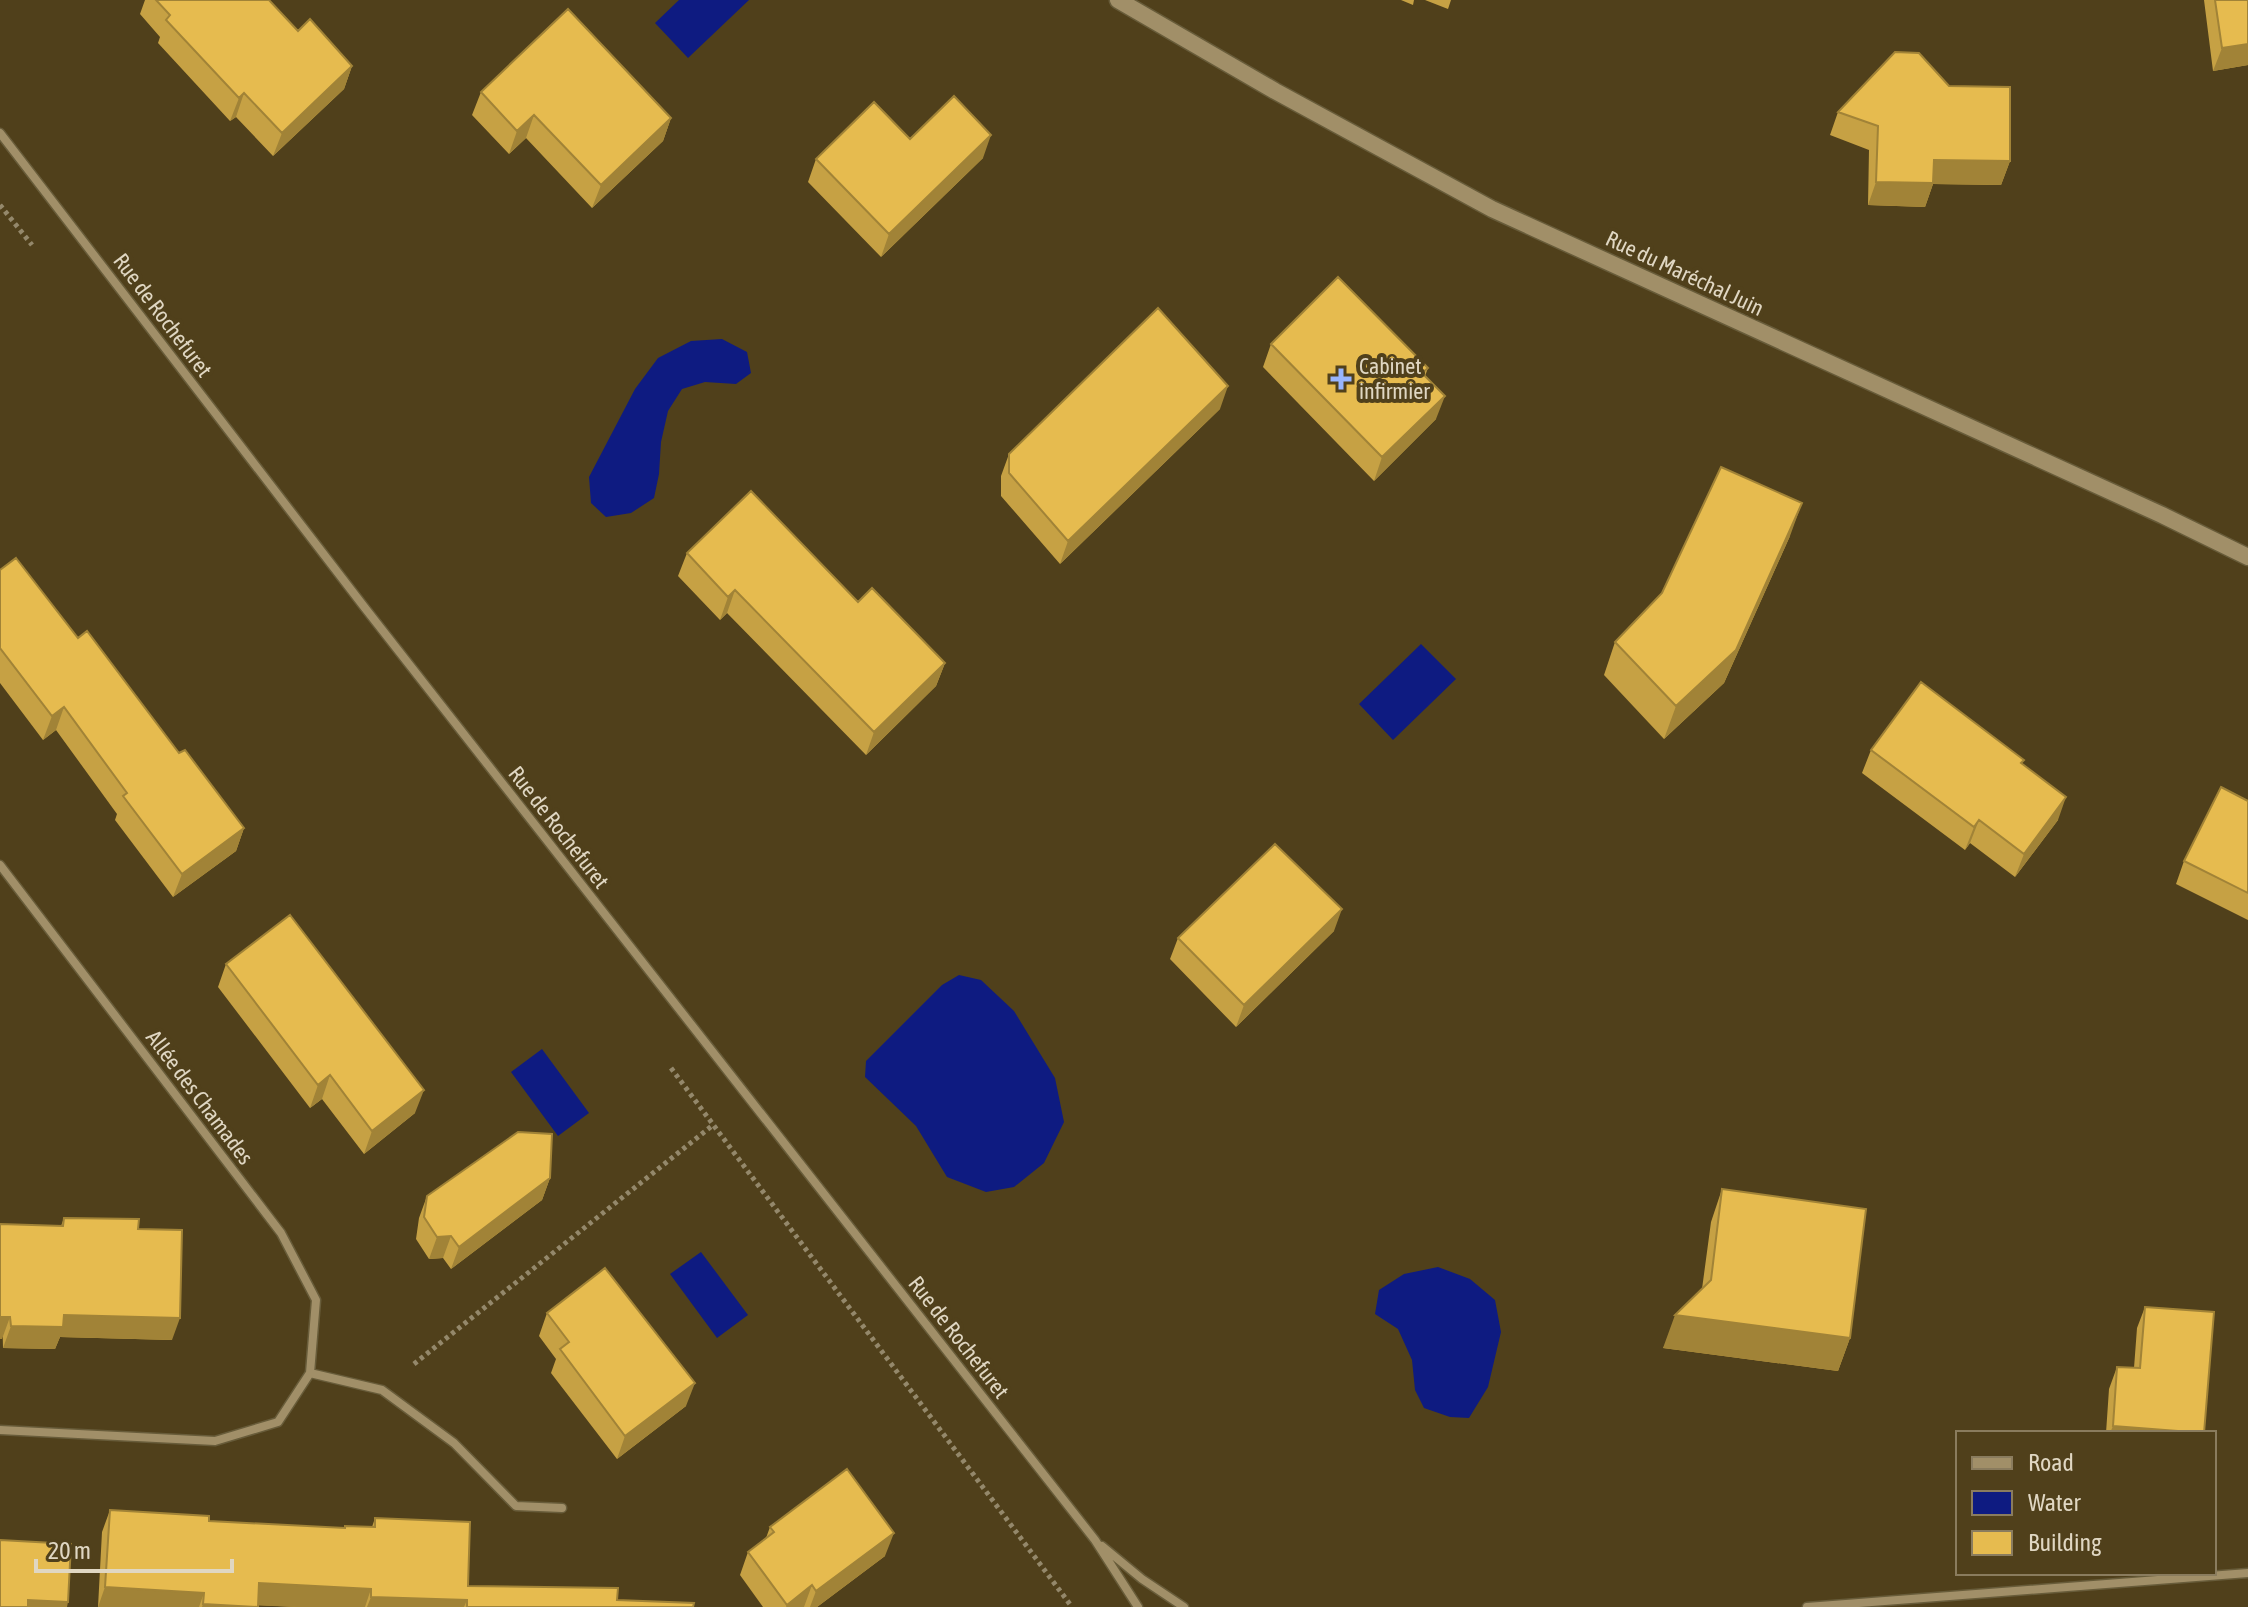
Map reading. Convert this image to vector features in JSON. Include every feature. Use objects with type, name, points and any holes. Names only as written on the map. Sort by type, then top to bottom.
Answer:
[{"type":"street","name":"Rue du Maréchal Juin","points":[[1118,0],[1275,91],[1492,209],[2248,557]]},
{"type":"street","name":"Rue de Rochefuret","points":[[0,133],[374,621],[1095,1540],[1138,1607]]},
{"type":"street","name":"Allée des Chamades","points":[[0,865],[281,1233],[316,1300],[310,1373],[278,1422],[215,1441],[0,1430]]},
{"type":"street","points":[[310,1373],[382,1390],[454,1443],[516,1506],[562,1508]]},
{"type":"street","name":"Rue de Rochefuret","points":[[1095,1540],[1142,1579],[1184,1607]]},
{"type":"street","points":[[1807,1607],[2248,1573]]},
{"type":"path","points":[[382,1390],[713,1125]]},
{"type":"water","points":[[679,0],[749,0],[688,58],[655,23]]},
{"type":"water","points":[[722,339],[747,352],[751,373],[736,384],[705,382],[682,389],[668,411],[654,498],[631,513],[606,517],[591,503],[589,477],[635,389],[658,358],[691,341]]},
{"type":"water","points":[[1421,644],[1456,679],[1393,740],[1359,704]]},
{"type":"water","points":[[959,975],[981,980],[1014,1011],[1055,1078],[1064,1122],[1044,1163],[1014,1187],[986,1192],[947,1177],[916,1126],[865,1077],[866,1061],[942,985]]},
{"type":"water","points":[[542,1049],[589,1113],[558,1136],[511,1072]]},
{"type":"water","points":[[701,1252],[748,1315],[717,1338],[670,1274]]},
{"type":"water","points":[[1438,1267],[1470,1279],[1495,1300],[1501,1332],[1488,1387],[1469,1418],[1450,1417],[1424,1408],[1415,1390],[1412,1360],[1398,1329],[1375,1314],[1379,1290],[1404,1274]]},
{"type":"building","points":[[156,0],[269,0],[298,31],[310,19],[352,66],[282,133],[244,93],[239,98],[166,20],[170,15]]},
{"type":"building","points":[[2215,0],[2248,0],[2248,44],[2222,48]]},
{"type":"building","points":[[568,9],[671,118],[601,185],[534,115],[517,131],[481,92]]},
{"type":"building","points":[[1895,52],[1919,53],[1949,86],[2010,87],[2010,161],[1934,160],[1933,183],[1876,182],[1878,126],[1838,112]]},
{"type":"building","points":[[954,96],[991,135],[889,234],[816,159],[874,102],[910,139]]},
{"type":"building","name":"Cabinet infirmier","points":[[1338,277],[1428,368],[1422,373],[1445,396],[1382,457],[1271,344]]},
{"type":"building","points":[[1158,308],[1228,386],[1068,541],[1009,473],[1009,454]]},
{"type":"building","points":[[1721,467],[1802,503],[1736,650],[1676,706],[1615,642],[1662,593]]},
{"type":"building","points":[[751,491],[858,602],[872,588],[945,663],[874,732],[735,590],[728,597],[687,553]]},
{"type":"building","points":[[16,558],[78,638],[87,631],[179,753],[185,750],[244,828],[182,874],[123,796],[127,793],[64,707],[52,716],[0,648],[0,570]]},
{"type":"building","points":[[1921,682],[2024,760],[2021,763],[2066,797],[2024,854],[1979,820],[1974,827],[1871,750]]},
{"type":"building","points":[[2221,787],[2248,801],[2248,893],[2184,861]]},
{"type":"building","points":[[1275,844],[1342,909],[1244,1005],[1178,938]]},
{"type":"building","points":[[290,915],[424,1090],[372,1131],[330,1075],[318,1085],[226,964]]},
{"type":"building","points":[[518,1132],[552,1134],[550,1178],[459,1247],[451,1236],[437,1237],[424,1217],[427,1196]]},
{"type":"building","points":[[1722,1189],[1866,1209],[1850,1338],[1675,1315],[1711,1280]]},
{"type":"building","points":[[64,1218],[139,1219],[138,1229],[182,1230],[180,1318],[64,1315],[63,1327],[11,1326],[10,1317],[0,1317],[0,1224],[63,1226]]},
{"type":"building","points":[[605,1268],[695,1383],[625,1436],[560,1349],[569,1342],[547,1313]]},
{"type":"building","points":[[2145,1307],[2214,1312],[2204,1431],[2113,1426],[2117,1367],[2140,1368]]},
{"type":"building","points":[[847,1469],[894,1533],[816,1591],[812,1585],[787,1605],[748,1552],[774,1532],[770,1527]]},
{"type":"building","points":[[110,1510],[209,1516],[209,1521],[345,1528],[375,1527],[375,1518],[470,1522],[468,1586],[618,1588],[617,1600],[694,1603],[693,1607],[467,1607],[467,1600],[371,1597],[371,1589],[259,1583],[258,1607],[203,1604],[204,1593],[105,1587]]},
{"type":"building","points":[[0,1540],[71,1544],[68,1602],[28,1600],[28,1607],[0,1607]]},
{"type":"place","name":"Cabinet infirmier","points":[[1341,379]]}]
